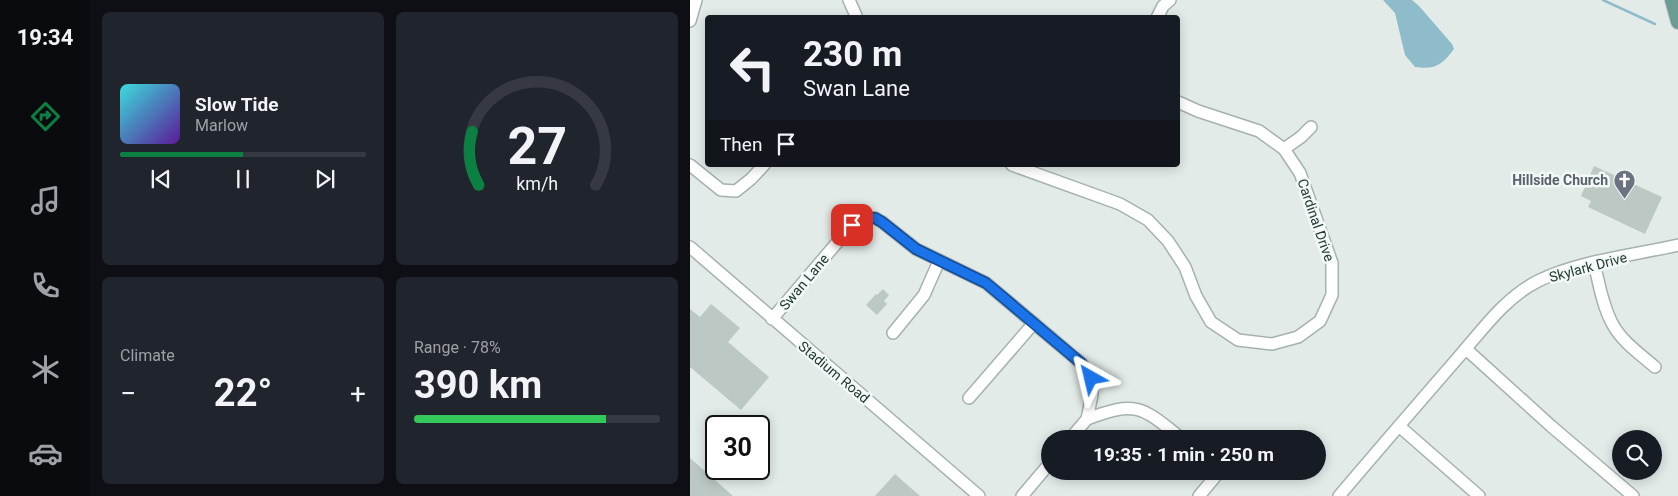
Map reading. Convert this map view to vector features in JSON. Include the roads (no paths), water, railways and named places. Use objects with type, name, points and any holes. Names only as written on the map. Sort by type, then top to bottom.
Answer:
[{"type":"main road","points":[[1672,0],[1678,22]]},
{"type":"street","points":[[690,21],[696,0]]},
{"type":"street","points":[[849,0],[856,15]]},
{"type":"street","points":[[1158,15],[1163,6],[1170,0]]},
{"type":"street","name":"Cardinal Drive","points":[[1018,167],[1120,204],[1148,220],[1168,241],[1185,267],[1196,296],[1211,322],[1238,340],[1272,344],[1298,337],[1320,321],[1332,295],[1332,263],[1300,173],[1284,149],[1260,131],[1198,111],[1180,103]]},
{"type":"street","points":[[1284,149],[1311,127]]},
{"type":"street","points":[[690,165],[721,190],[736,191],[762,167]]},
{"type":"street","name":"Swan Lane","points":[[772,319],[852,225],[862,218],[875,218],[910,245],[986,283],[1081,363],[1091,378],[1092,395],[1087,419],[1078,430]]},
{"type":"street","name":"Skylark Drive","points":[[1339,496],[1466,349],[1519,292],[1559,272],[1678,245]]},
{"type":"street","name":"Stadium Road","points":[[690,247],[980,496]]},
{"type":"street","points":[[893,333],[924,295],[939,261]]},
{"type":"street","points":[[1594,263],[1605,306],[1613,324],[1624,340],[1655,367]]},
{"type":"street","points":[[969,398],[1034,323]]},
{"type":"street","points":[[1466,349],[1551,426],[1633,496]]},
{"type":"street","points":[[1087,419],[1111,410],[1127,407],[1137,408],[1148,413],[1170,430]]},
{"type":"street","points":[[1399,426],[1479,496]]},
{"type":"street","points":[[1022,496],[1041,474]]},
{"type":"street","points":[[1199,496],[1212,480]]},
{"type":"water","points":[[1383,0],[1412,0],[1419,6],[1452,44],[1454,49],[1442,63],[1428,68],[1415,67],[1405,55],[1395,13]]},
{"type":"waterway","points":[[1603,0],[1655,24]]},
{"type":"place","name":"Hillside Church","points":[[1624,199]]}]
